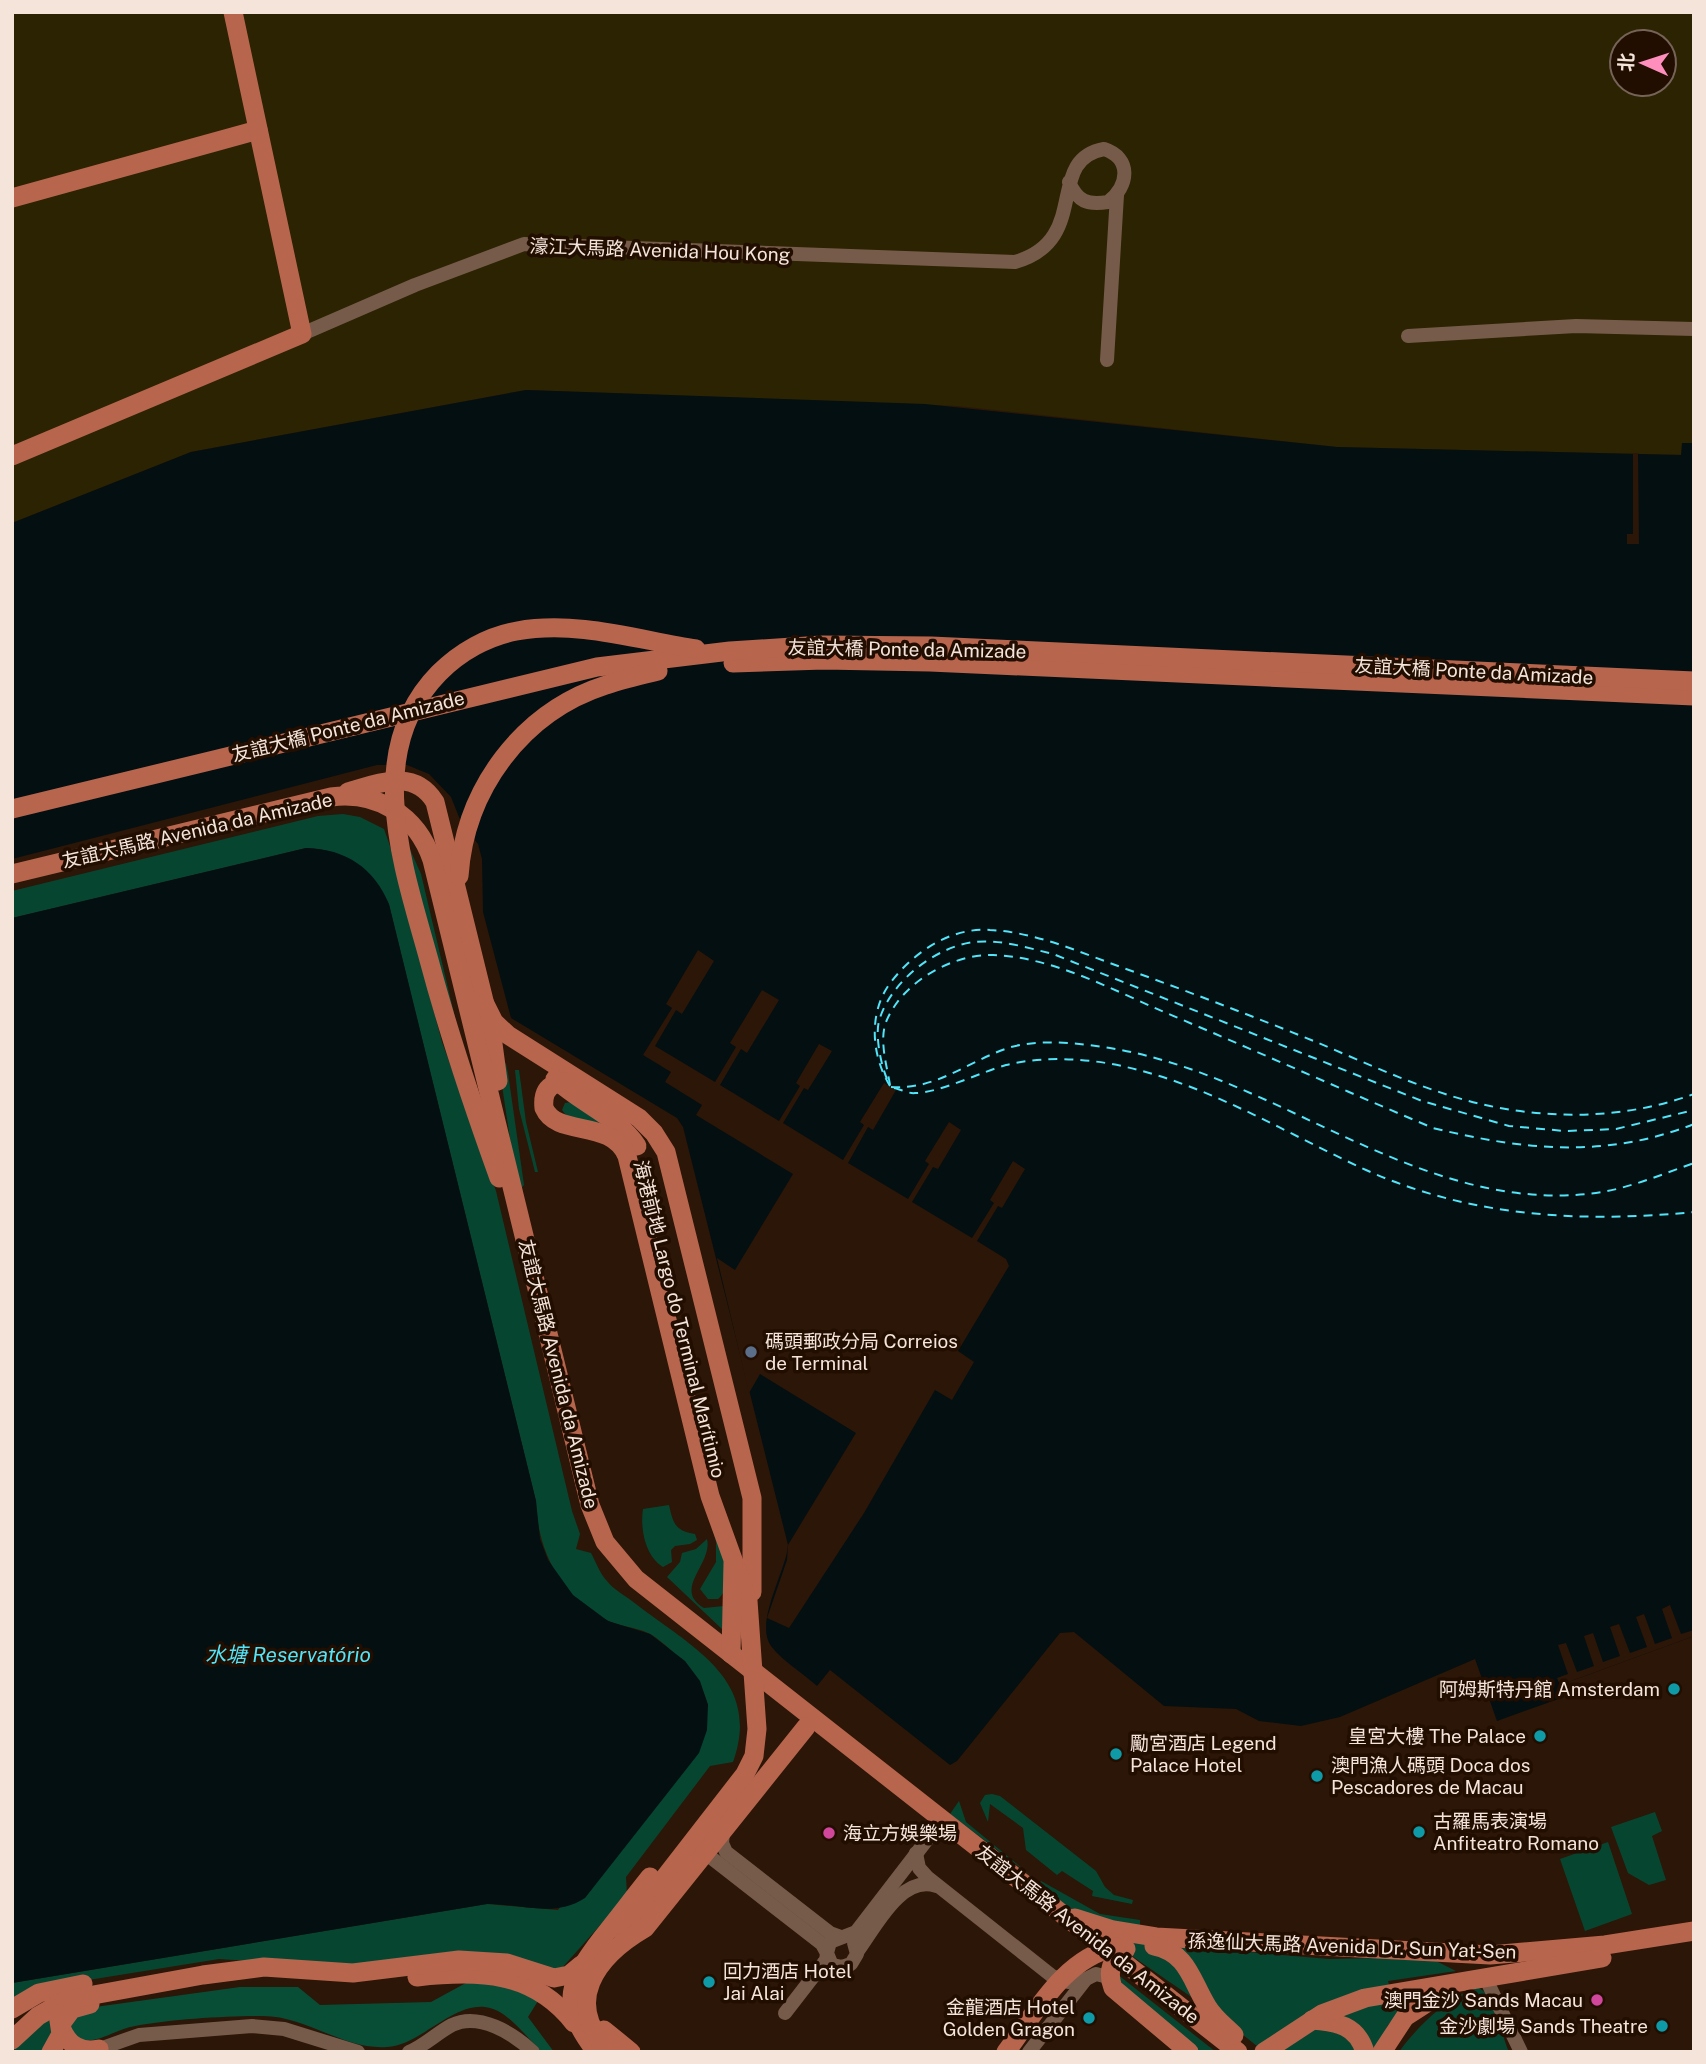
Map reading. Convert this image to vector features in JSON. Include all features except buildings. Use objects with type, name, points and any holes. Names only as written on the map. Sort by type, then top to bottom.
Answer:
[{"type":"main road","points":[[233,12],[302,334]]},
{"type":"main road","points":[[12,198],[258,130]]},
{"type":"main road","name":"濠江大馬路 Avenida Hou Kong","points":[[12,456],[302,334]]},
{"type":"main road","points":[[505,1178],[458,1067],[400,852],[395,812],[396,772],[402,737],[412,710],[428,685],[449,663],[495,637],[546,628],[581,629],[694,649],[730,651]]},
{"type":"main road","name":"友誼大橋 Ponte da Amizade","points":[[12,809],[584,670],[730,651],[822,645],[931,646],[1694,681]]},
{"type":"main road","name":"友誼大橋 Ponte da Amizade","points":[[12,822],[588,681],[729,664],[824,660],[1694,696]]},
{"type":"main road","points":[[459,898],[460,862],[468,821],[495,766],[523,735],[555,709],[588,692],[658,671]]},
{"type":"main road","points":[[331,797],[393,779],[408,780],[426,791],[438,809],[485,1004],[505,1178]]},
{"type":"main road","name":"友誼大馬路 Avenida da Amizade","points":[[12,874],[331,797],[361,796],[390,807],[414,826],[427,845],[581,1511],[590,1536],[603,1559],[629,1588],[733,1662],[1240,2052]]},
{"type":"main road","name":"友誼大馬路 Avenida da Amizade","points":[[12,885],[332,807],[359,807],[390,819],[410,838],[422,862],[505,1178]]},
{"type":"main road","points":[[485,1004],[494,1022],[580,1092],[625,1110],[654,1133],[669,1159],[752,1498],[751,1649]]},
{"type":"main road","name":"海港前地 Largo do Terminal Marítimio","points":[[514,1039],[558,1082],[580,1092],[625,1129],[640,1154],[730,1525],[733,1552],[733,1662]]},
{"type":"main road","points":[[558,1082],[547,1090],[544,1108],[550,1118],[610,1136],[625,1151],[710,1496],[745,1588],[751,1649],[757,1729],[751,1762],[741,1780],[648,1899],[623,1941]]},
{"type":"main road","points":[[566,1124],[559,1116],[559,1105],[580,1092]]},
{"type":"main road","points":[[710,1496],[719,1506],[736,1508],[746,1499],[750,1487]]},
{"type":"main road","points":[[732,1772],[742,1751],[747,1728],[744,1694],[733,1662]]},
{"type":"main road","name":"友誼大馬路 Avenida da Amizade","points":[[733,1662],[806,1727],[1220,2052]]},
{"type":"main road","points":[[611,2052],[591,2022],[588,1988],[602,1960],[623,1941],[645,1928],[806,1727]]},
{"type":"main road","points":[[581,2032],[571,2004],[573,1984],[586,1958],[744,1757],[755,1752],[767,1759],[768,1776]]},
{"type":"main road","points":[[411,1968],[456,1960],[505,1963],[554,1978],[569,1975],[648,1899]]},
{"type":"main road","name":"孫逸仙大馬路 Avenida Dr. Sun Yat-Sen","points":[[1055,1909],[1092,1924],[1145,1936],[1444,1953],[1552,1951],[1694,1931]]},
{"type":"main road","name":"孫逸仙大馬路 Avenida Dr. Sun Yat-Sen","points":[[1264,2052],[1311,2020],[1343,2005],[1388,1992],[1694,1943]]},
{"type":"main road","points":[[1006,2052],[1062,1979],[1078,1964],[1104,1950],[1146,1946],[1329,1955],[1444,1953]]},
{"type":"main road","points":[[1189,2052],[1113,1988],[1110,1974],[1114,1960],[1124,1950],[1146,1946],[1170,1951],[1183,1961],[1206,2006],[1236,2037],[1240,2052]]},
{"type":"main road","points":[[1094,1953],[1108,1977],[1203,2052]]},
{"type":"main road","points":[[16,2006],[52,1990],[204,1964],[351,1983],[437,1975],[504,1977],[536,1988],[551,1997],[596,2052]]},
{"type":"main road","points":[[12,2040],[38,2015],[76,1997],[203,1975],[264,1972],[353,1973],[411,1968],[499,1969],[532,1977],[556,1991],[631,2052]]},
{"type":"main road","points":[[51,2052],[60,2039],[61,2026],[69,2012],[78,2006],[264,1972]]},
{"type":"main road","points":[[1382,2052],[1405,2017],[1436,1995],[1474,1979]]},
{"type":"main road","points":[[16,2006],[35,2000],[48,2004],[56,2012],[67,2039],[89,2049]]},
{"type":"main road","points":[[1311,2020],[1346,2026],[1360,2038],[1365,2052]]},
{"type":"street","points":[[1107,360],[1117,195],[1125,178],[1124,162],[1114,152],[1104,149],[1083,157],[1069,182],[1076,197],[1083,202],[1108,202],[1117,195]]},
{"type":"street","name":"濠江大馬路 Avenida Hou Kong","points":[[302,334],[415,285],[524,244],[541,242],[1000,264],[1026,259],[1042,251],[1057,232],[1069,182]]},
{"type":"street","points":[[1408,336],[1576,326],[1694,329]]},
{"type":"street","points":[[785,2014],[827,1959],[831,1942],[856,1932],[936,1828]]},
{"type":"street","points":[[723,1832],[722,1843],[726,1852],[830,1933],[852,1940],[857,1951]]},
{"type":"street","points":[[916,1853],[920,1870],[1052,1976],[1068,1982],[1085,1980],[1097,1974],[1108,1977]]},
{"type":"street","points":[[701,1857],[709,1856],[822,1944],[827,1959]]},
{"type":"street","points":[[827,1959],[847,1966],[855,1961],[857,1951],[906,1890],[924,1883],[942,1889]]},
{"type":"street","points":[[1018,2052],[1058,2000],[1060,1989],[1052,1976]]},
{"type":"street","points":[[1392,2052],[1415,2021],[1474,1979],[1521,2052]]},
{"type":"street","points":[[1029,2052],[1085,1980]]},
{"type":"street","points":[[408,2052],[451,2026],[472,2021],[487,2023],[514,2037],[533,2052]]},
{"type":"street","points":[[89,2049],[139,2035],[251,2026],[284,2029],[358,2052]]},
{"type":"green space","points":[[343,814],[360,817],[384,829],[390,846],[442,1042],[496,1191],[572,1511],[580,1534],[576,1549],[591,1553],[602,1575],[612,1587],[676,1633],[715,1667],[729,1686],[738,1708],[740,1733],[733,1762],[710,1766],[626,1877],[627,1895],[561,1969],[310,1965],[219,1959],[51,1986],[12,2001],[12,1983],[487,1904],[558,1910],[708,1705],[700,1685],[669,1649],[648,1633],[611,1622],[594,1613],[566,1588],[548,1556],[541,1538],[536,1501],[389,905],[375,881],[345,857],[320,849],[306,848],[12,918],[12,891],[318,816]]},
{"type":"green space","points":[[402,841],[409,847],[421,874],[463,1051]]},
{"type":"green space","points":[[497,1052],[506,1064],[508,1073],[524,1185],[518,1192]]},
{"type":"green space","points":[[515,1070],[519,1070],[526,1122],[538,1172],[535,1172],[519,1109]]},
{"type":"green space","points":[[571,1102],[620,1131],[634,1149],[725,1526],[728,1575],[727,1584],[718,1599],[708,1599],[700,1589],[716,1562],[716,1542],[675,1382],[687,1379],[631,1150],[613,1133],[568,1116],[562,1110],[565,1103]]},
{"type":"green space","points":[[669,1505],[676,1525],[683,1531],[695,1534],[697,1540],[675,1546],[671,1550],[672,1562],[663,1567],[648,1549],[642,1516],[643,1509]]},
{"type":"green space","points":[[707,1539],[705,1558],[692,1584],[692,1593],[695,1601],[704,1608],[724,1606],[723,1630],[667,1577],[680,1562],[682,1553],[696,1549]]},
{"type":"green space","points":[[985,1795],[1000,1796],[1096,1871],[1105,1887],[1114,1895],[1133,1900],[1132,1904],[1092,1896],[1093,1891],[1062,1871],[1057,1875],[1026,1850],[1023,1828],[990,1804],[988,1822],[980,1803]]},
{"type":"green space","points":[[959,1801],[966,1822],[1034,1878],[950,1814]]},
{"type":"green space","points":[[1655,1812],[1662,1831],[1652,1836],[1666,1880],[1649,1885],[1628,1873],[1611,1827]]},
{"type":"green space","points":[[1608,1842],[1632,1914],[1585,1931],[1560,1859]]},
{"type":"green space","points":[[1041,1881],[1100,1914],[1140,1920],[1140,1932],[1061,1908],[1038,1885]]},
{"type":"green space","points":[[1120,1941],[1329,1959],[1428,1957],[1456,1971],[1388,1981],[1391,1993],[1417,1995],[1388,2025],[1375,2052],[1264,2052],[1122,1949]]},
{"type":"green space","points":[[1117,1974],[1216,2052],[1196,2052],[1130,1999]]},
{"type":"green space","points":[[475,1978],[541,1996],[528,2017],[554,2052],[542,2052],[503,2014],[488,2008],[473,2007],[402,2044],[387,2047],[371,2047],[340,2039],[279,2017],[199,2018],[150,2024],[84,2041],[75,2040],[69,2021],[95,2007],[240,1987],[298,1987],[320,2005],[431,2002]]},
{"type":"green space","points":[[1479,1988],[1494,2008],[1509,2052],[1399,2052],[1434,2013],[1457,1997]]},
{"type":"green space","points":[[57,2020],[46,2052],[12,2052],[41,2021]]},
{"type":"sand","points":[[12,12],[1694,12],[1694,443],[1683,443],[1682,455],[1337,447],[957,406],[526,390],[191,452],[12,523]]},
{"type":"water","points":[[526,390],[925,404],[1337,447],[1681,455],[1682,443],[1694,443],[1694,1636],[1560,1685],[1564,1697],[1497,1721],[1475,1659],[1340,1717],[1301,1726],[1259,1721],[1236,1709],[1164,1706],[1074,1632],[1060,1633],[957,1761],[950,1765],[830,1670],[817,1686],[771,1646],[767,1636],[768,1611],[788,1545],[683,1127],[677,1118],[511,1018],[483,912],[482,859],[478,844],[461,822],[451,797],[429,774],[407,765],[377,765],[12,859],[12,523],[191,452]]},
{"type":"water","name":"水塘 Reservatório","points":[[306,848],[334,852],[357,863],[375,880],[389,904],[536,1501],[540,1539],[548,1560],[573,1595],[608,1621],[650,1634],[685,1661],[700,1681],[708,1705],[707,1730],[699,1753],[585,1898],[574,1904],[550,1909],[487,1904],[12,1983],[12,918]]},
{"type":"pier","points":[[1633,453],[1638,453],[1639,544],[1627,544],[1627,534],[1633,534]]},
{"type":"pier","points":[[698,950],[714,961],[682,1014],[676,1010],[655,1046],[715,1082],[736,1047],[730,1043],[762,990],[779,1000],[747,1053],[741,1049],[720,1085],[779,1121],[800,1086],[796,1083],[819,1044],[832,1051],[808,1090],[804,1088],[783,1123],[843,1160],[864,1125],[860,1122],[884,1083],[896,1090],[873,1130],[868,1127],[848,1163],[908,1199],[929,1164],[925,1161],[949,1122],[961,1130],[938,1169],[933,1167],[912,1202],[972,1238],[994,1203],[990,1200],[1013,1161],[1025,1169],[1002,1208],[998,1206],[977,1241],[1006,1259],[1009,1266],[958,1351],[974,1362],[952,1400],[935,1390],[864,1513],[789,1628],[767,1618],[787,1560],[788,1545],[856,1433],[760,1374],[749,1393],[717,1258],[735,1270],[793,1174],[696,1115],[702,1105],[665,1082],[671,1072],[643,1055],[672,1008],[666,1004]]},
{"type":"pier","points":[[1670,1605],[1681,1634],[1694,1630],[1694,1636],[1560,1685],[1557,1678],[1568,1674],[1558,1645],[1566,1643],[1577,1672],[1594,1666],[1584,1636],[1593,1633],[1603,1662],[1620,1656],[1610,1627],[1619,1624],[1630,1653],[1647,1647],[1636,1617],[1644,1614],[1655,1644],[1672,1638],[1662,1609]]},
{"type":"ferry route","points":[[890,1086],[879,1061],[875,1034],[878,1007],[891,982],[911,961],[934,944],[961,933],[990,930],[1023,934],[1071,949],[1242,1012],[1424,1087],[1468,1101],[1516,1110],[1567,1115],[1644,1108],[1694,1094]]},
{"type":"ferry route","points":[[887,1079],[879,1050],[878,1027],[893,993],[916,969],[944,951],[974,942],[994,942],[1053,954],[1422,1101],[1509,1126],[1565,1131],[1616,1129],[1694,1110]]},
{"type":"ferry route","points":[[890,1085],[884,1054],[884,1029],[904,995],[916,983],[945,965],[961,959],[993,955],[1037,962],[1081,976],[1433,1128],[1466,1136],[1532,1146],[1596,1146],[1661,1135],[1694,1124]]},
{"type":"ferry route","points":[[891,1087],[907,1087],[936,1080],[990,1055],[1017,1046],[1057,1042],[1084,1044],[1171,1063],[1231,1085],[1404,1162],[1463,1182],[1524,1194],[1601,1192],[1628,1186],[1694,1163]]},
{"type":"ferry route","points":[[894,1088],[910,1093],[925,1092],[1006,1065],[1031,1061],[1069,1059],[1106,1063],[1174,1081],[1207,1094],[1366,1170],[1445,1198],[1486,1207],[1568,1216],[1610,1217],[1694,1212]]},
{"type":"place","name":"碼頭郵政分局 Correios de Terminal","points":[[751,1352]]},
{"type":"place","name":"阿姆斯特丹館 Amsterdam","points":[[1674,1689]]},
{"type":"place","name":"皇宮大樓 The Palace","points":[[1540,1736]]},
{"type":"place","name":"勵宮酒店 Legend Palace Hotel","points":[[1116,1754]]},
{"type":"place","name":"澳門漁人碼頭 Doca dos Pescadores de Macau","points":[[1317,1776]]},
{"type":"place","name":"古羅馬表演場 Anfiteatro Romano","points":[[1419,1832]]},
{"type":"place","name":"海立方娛樂場","points":[[829,1833]]},
{"type":"place","name":"回力酒店 Hotel Jai Alai","points":[[709,1982]]},
{"type":"place","name":"澳門金沙 Sands Macau","points":[[1597,2000]]},
{"type":"place","name":"金龍酒店 Hotel Golden Gragon","points":[[1089,2018]]},
{"type":"place","name":"金沙劇場 Sands Theatre","points":[[1662,2026]]}]
